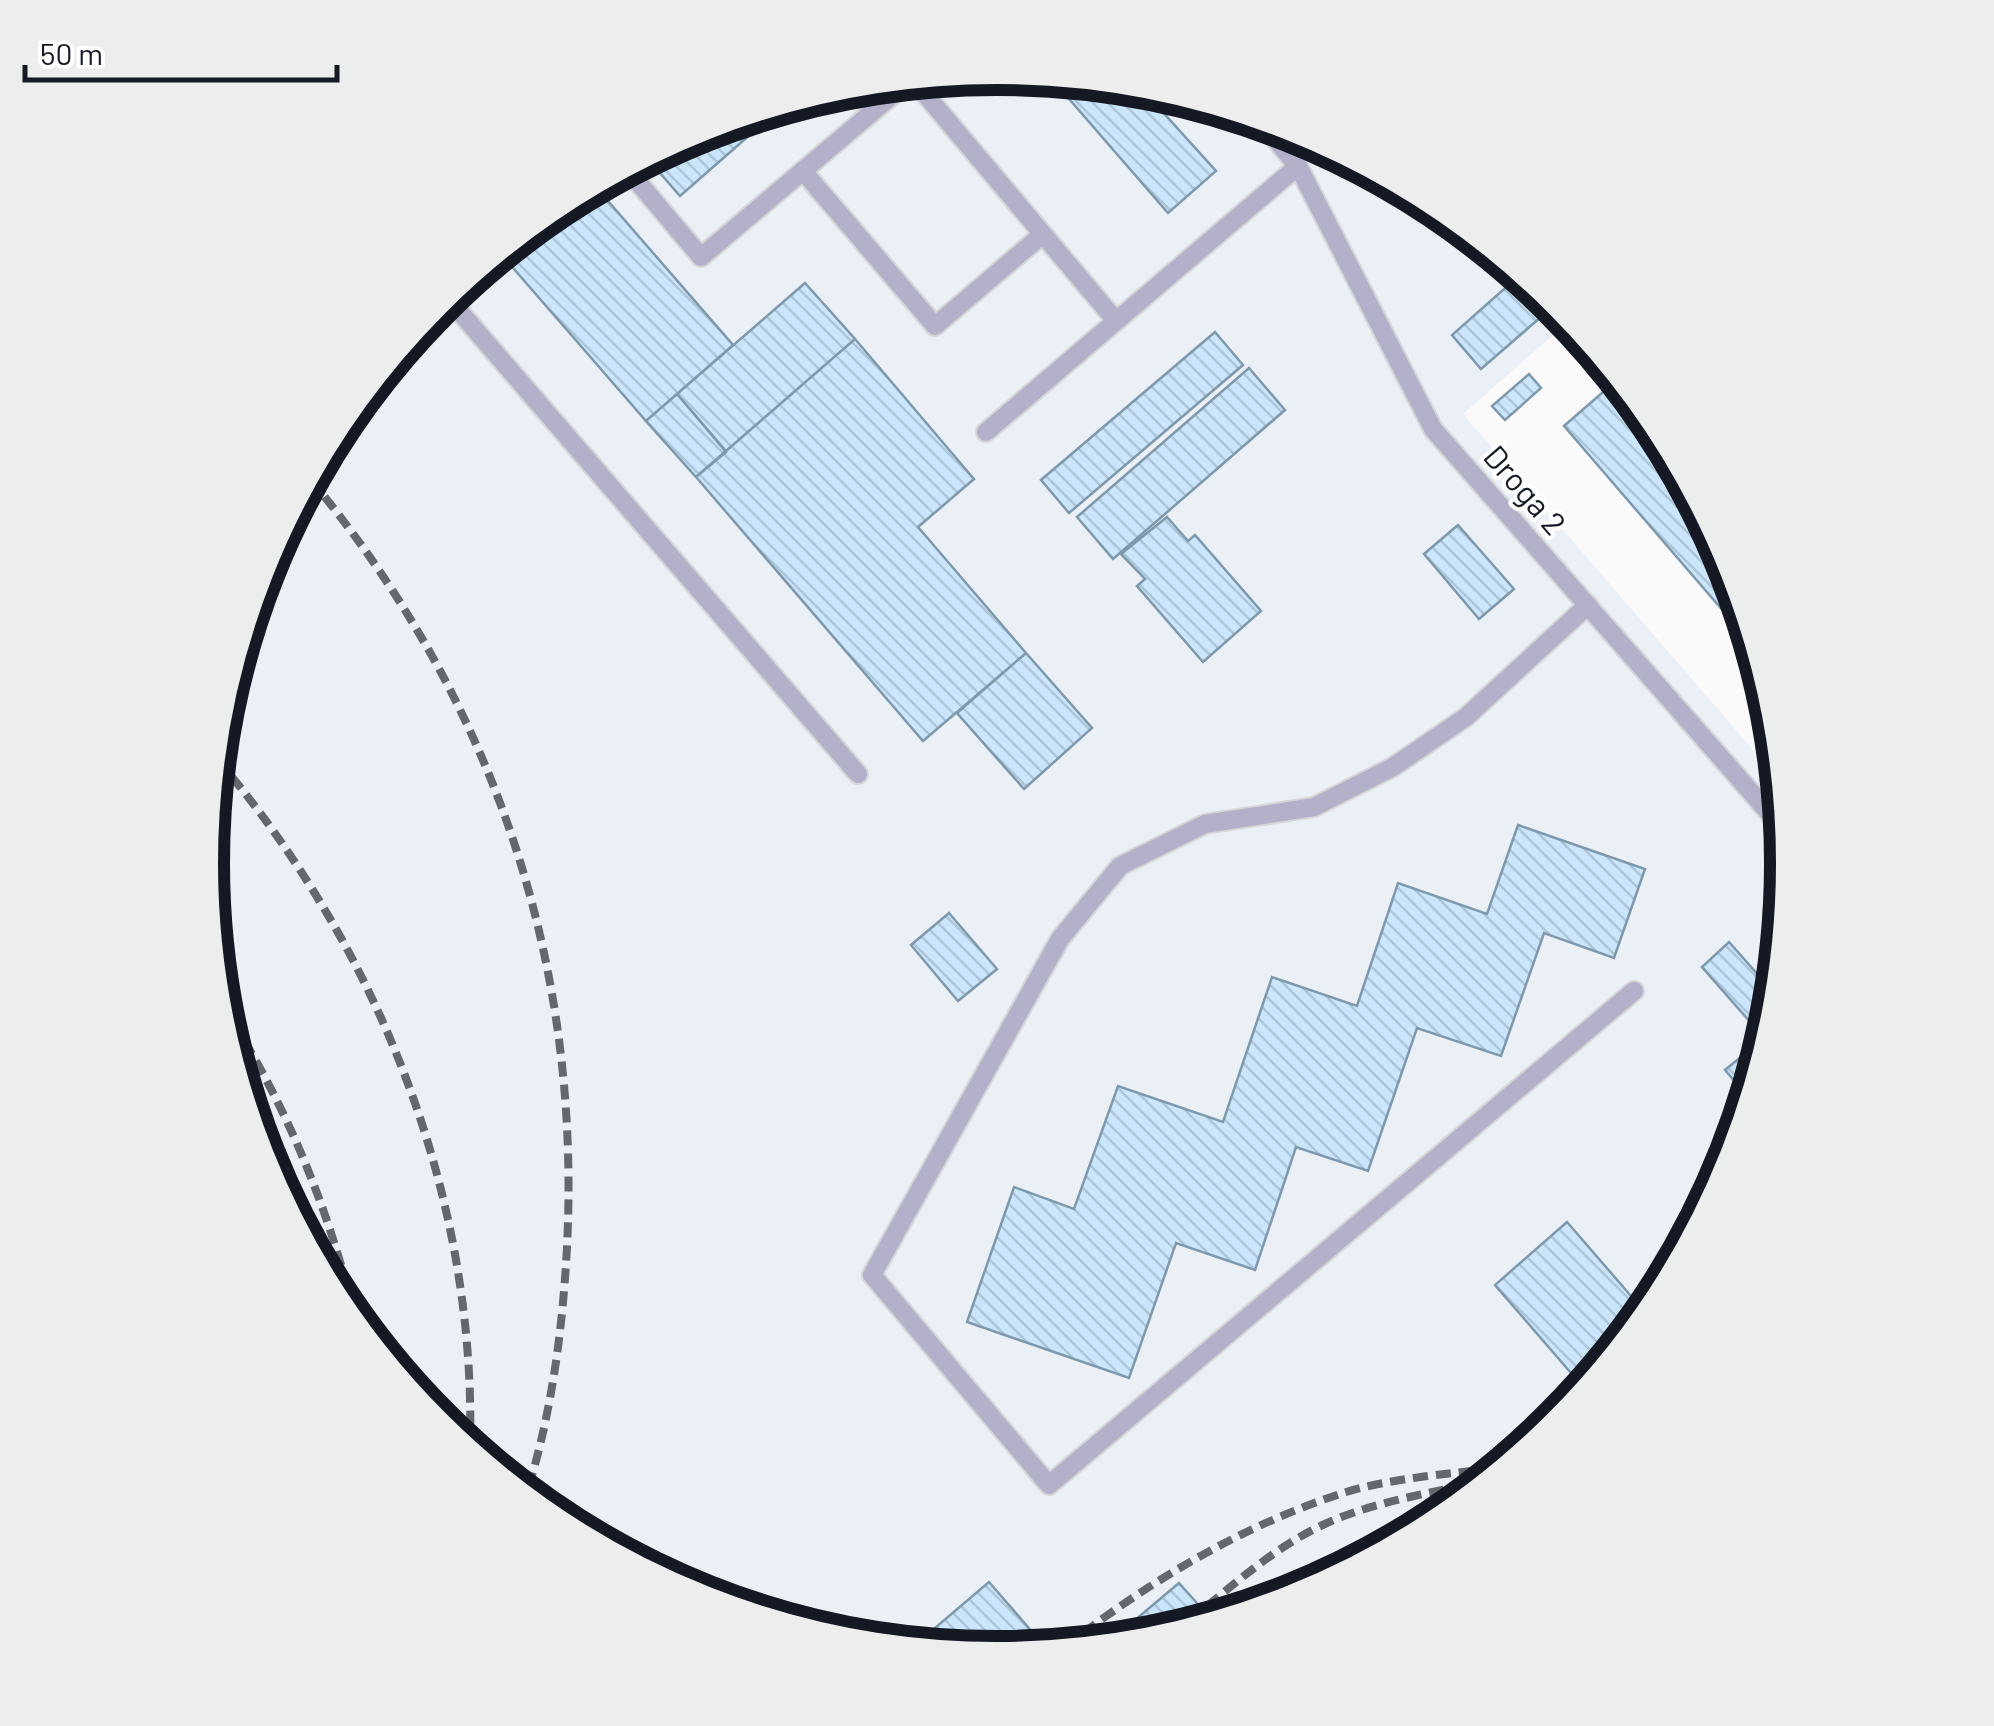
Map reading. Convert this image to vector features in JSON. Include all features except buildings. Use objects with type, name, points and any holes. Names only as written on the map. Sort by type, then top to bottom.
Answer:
[{"type":"lane","points":[[923,94],[1116,321]]},
{"type":"lane","points":[[637,180],[702,256],[891,98]]},
{"type":"lane","name":"Droga 2","points":[[1279,144],[1298,166],[1433,429],[1768,811]]},
{"type":"lane","points":[[986,432],[1298,166]]},
{"type":"lane","points":[[803,171],[935,326],[1044,234]]},
{"type":"lane","points":[[457,310],[858,774]]},
{"type":"lane","points":[[1588,605],[1466,717],[1393,767],[1314,807],[1205,824],[1120,866],[1060,939],[872,1275],[1049,1485],[1634,991]]},
{"type":"shaded area","points":[[997,90],[1048,92],[1148,105],[1197,116],[1293,149],[1384,194],[1468,250],[1558,331],[1463,414],[1763,761],[1768,812],[1770,863],[1763,964],[1744,1063],[1729,1111],[1711,1159],[1666,1250],[1610,1334],[1544,1410],[1468,1476],[1426,1506],[1339,1556],[1293,1577],[1197,1610],[1148,1621],[1048,1634],[997,1636],[946,1634],[846,1621],[797,1610],[701,1577],[610,1532],[568,1506],[526,1476],[450,1410],[384,1334],[354,1292],[304,1205],[283,1159],[250,1063],[239,1014],[226,914],[224,863],[226,812],[239,712],[250,663],[283,567],[328,476],[354,434],[384,392],[450,316],[526,250],[568,220],[655,170],[749,131],[797,116],[896,97]]},
{"type":"railway","points":[[320,492],[375,565],[432,655],[478,749],[515,846],[543,947],[560,1050],[568,1156],[566,1264],[553,1380],[530,1479]]},
{"type":"railway","points":[[230,775],[275,833],[326,912],[370,994],[407,1081],[436,1170],[456,1261],[468,1354],[470,1428]]},
{"type":"railway","points":[[246,1044],[302,1156],[343,1275]]},
{"type":"railway","points":[[1088,1630],[1196,1558],[1303,1507],[1377,1484],[1474,1471]]},
{"type":"railway","points":[[1207,1606],[1310,1531],[1384,1503],[1451,1488]]}]
